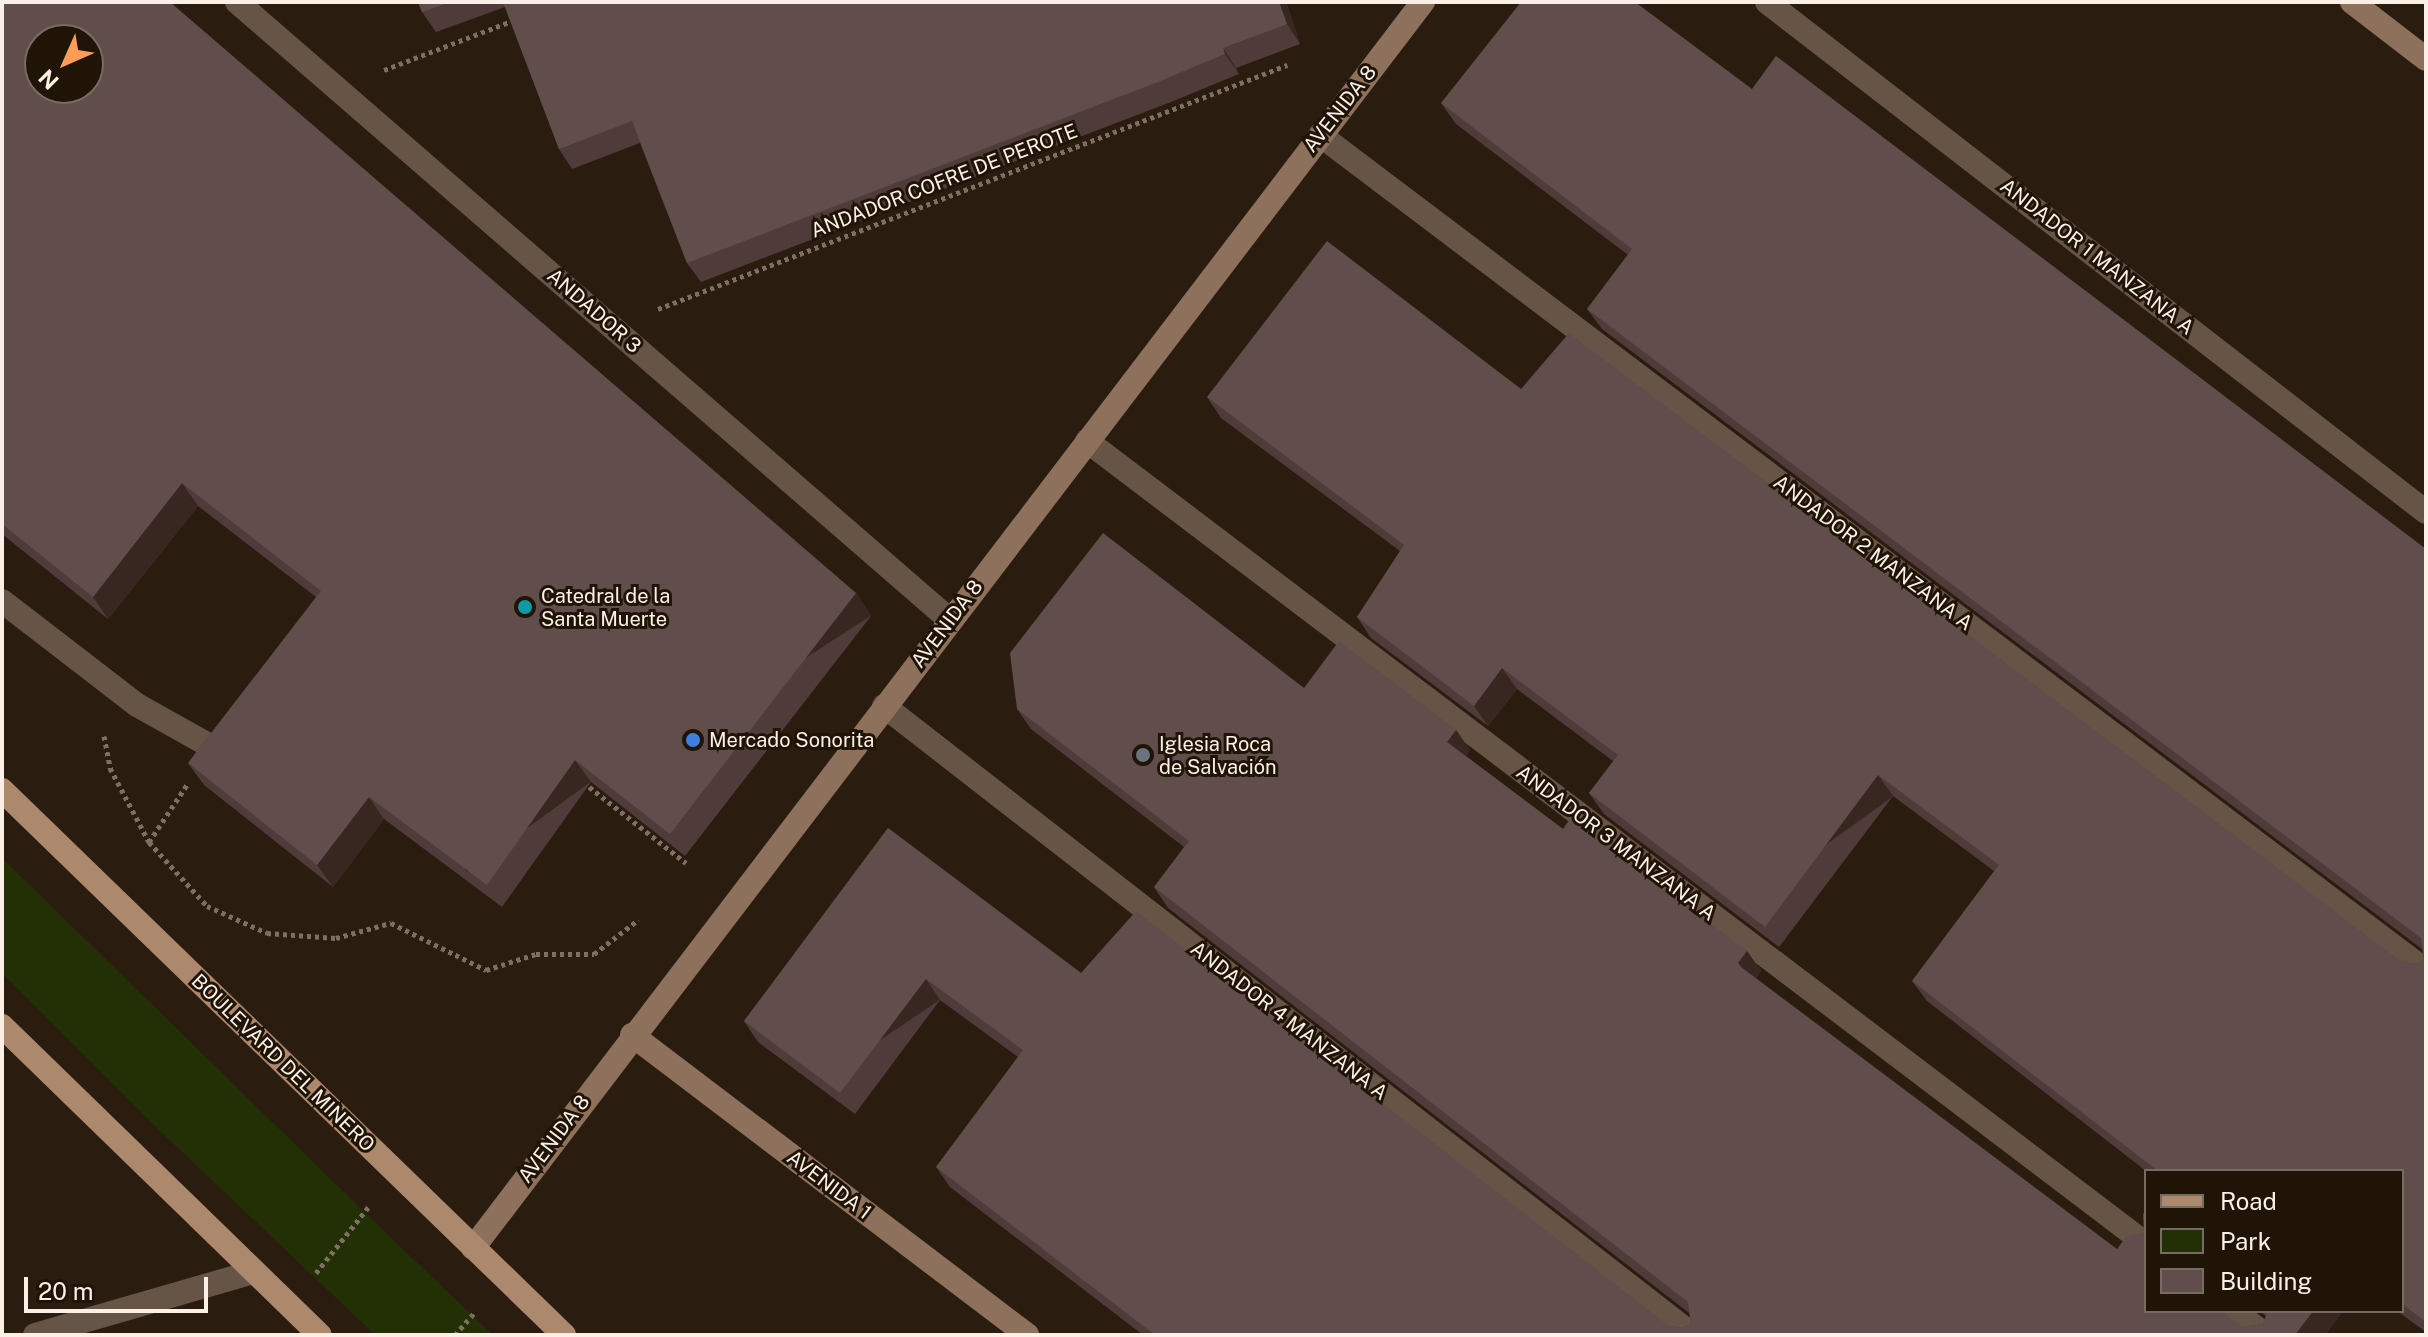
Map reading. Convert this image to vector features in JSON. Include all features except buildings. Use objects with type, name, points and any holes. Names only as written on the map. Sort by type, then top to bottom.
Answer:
[{"type":"main road","name":"BOULEVARD DEL MINERO","points":[[2,790],[564,1335]]},
{"type":"main road","points":[[2,1026],[320,1335]]},
{"type":"street","name":"ANDADOR 3","points":[[237,2],[950,620]]},
{"type":"street","name":"AVENIDA 8","points":[[473,1248],[632,1035],[1423,2]]},
{"type":"street","name":"ANDADOR 1 MANZANA A","points":[[1767,2],[2426,512]]},
{"type":"street","points":[[2352,2],[2426,59]]},
{"type":"street","name":"ANDADOR 2 MANZANA A","points":[[1320,135],[2426,971]]},
{"type":"street","name":"ANDADOR 3 MANZANA A","points":[[1087,441],[2144,1242]]},
{"type":"street","points":[[2,601],[137,705],[212,747]]},
{"type":"street","name":"ANDADOR 4 MANZANA A","points":[[884,706],[1693,1335]]},
{"type":"street","name":"AVENIDA 1","points":[[632,1035],[1027,1335]]},
{"type":"street","points":[[35,1335],[253,1272]]},
{"type":"street","points":[[2237,1313],[2266,1335]]},
{"type":"path","points":[[379,72],[520,18]]},
{"type":"path","name":"ANDADOR COFRE DE PEROTE","points":[[613,328],[1287,65]]},
{"type":"path","points":[[93,670],[110,768],[149,842],[207,906],[267,933],[336,938],[391,923],[486,970],[536,954],[594,954],[638,920]]},
{"type":"path","points":[[149,842],[212,747]]},
{"type":"path","points":[[574,775],[686,863]]},
{"type":"path","points":[[289,1306],[395,1173]]},
{"type":"green space","points":[[2,858],[493,1335],[375,1335],[157,1128],[2,973]]},
{"type":"place","name":"Catedral de la Santa Muerte","points":[[525,607]]},
{"type":"place","name":"Mercado Sonorita","points":[[693,740]]},
{"type":"place","name":"Iglesia Roca de Salvación","points":[[1143,755]]}]
